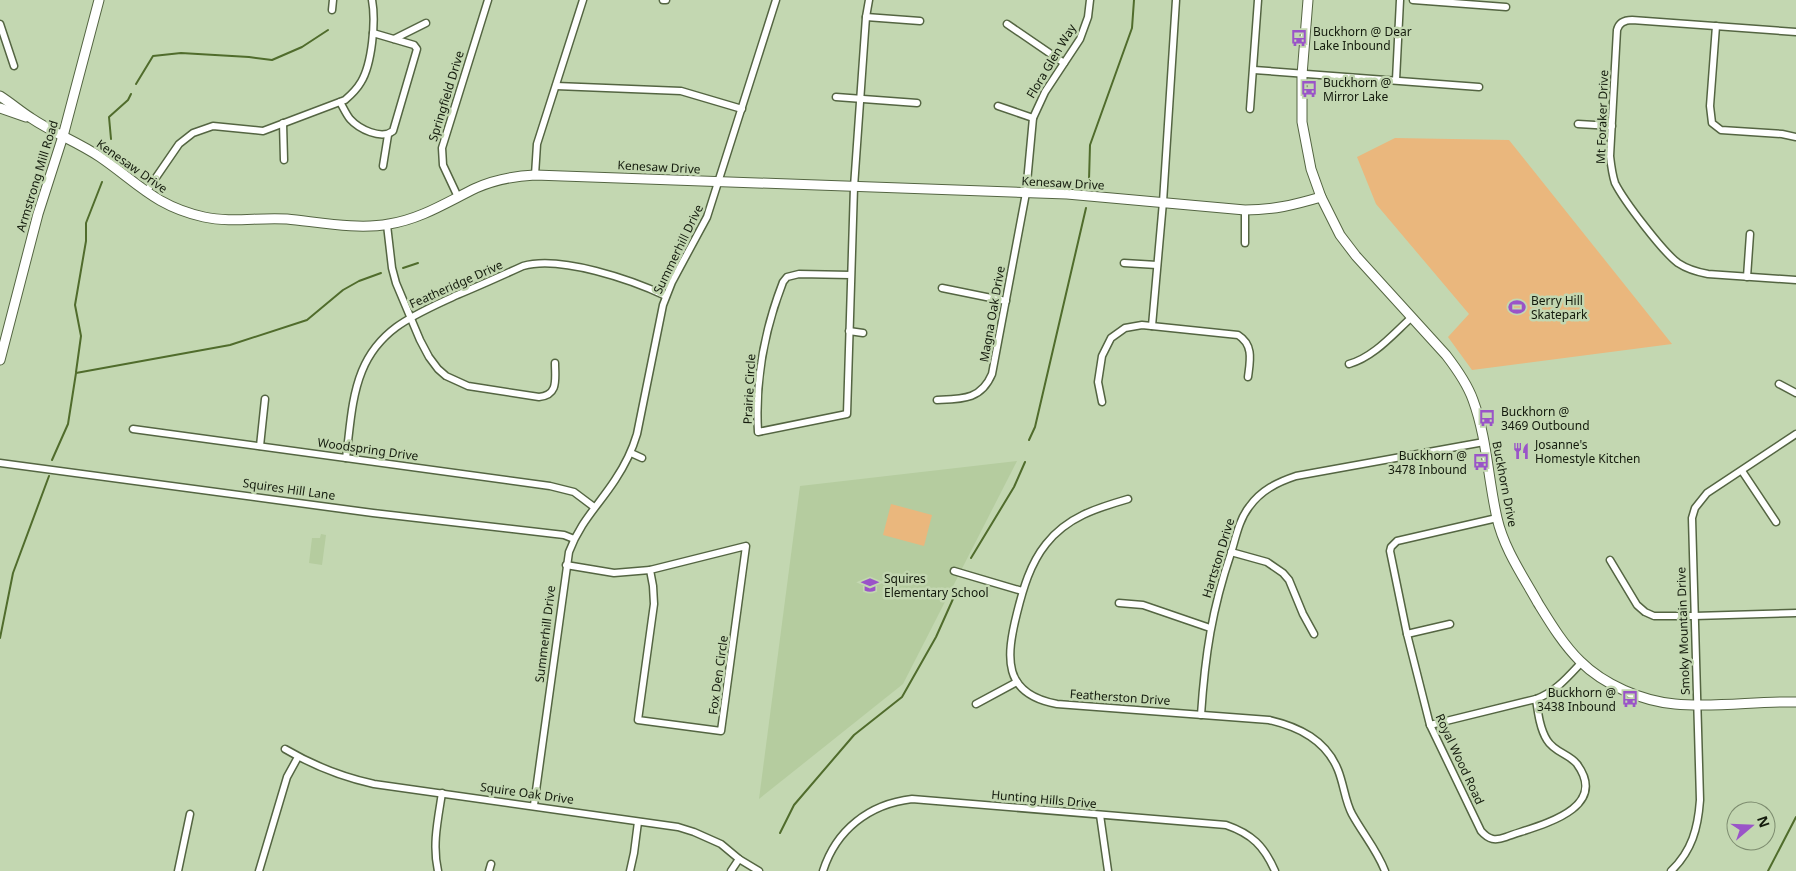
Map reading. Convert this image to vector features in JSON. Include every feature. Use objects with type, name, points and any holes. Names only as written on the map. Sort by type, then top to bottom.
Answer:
[{"type":"street","name":"Armstrong Mill Road","points":[[0,360],[38,214],[63,136],[99,0]]},
{"type":"street","points":[[332,10],[333,0]]},
{"type":"street","points":[[146,192],[180,144],[193,133],[213,126],[263,131],[340,102],[355,92],[366,70],[373,33],[372,0]]},
{"type":"street","name":"Springfield Drive","points":[[458,197],[443,165],[442,148],[488,0]]},
{"type":"street","points":[[535,175],[537,144],[583,0]]},
{"type":"street","name":"Summerhill Drive","points":[[534,805],[566,565],[574,539],[586,518],[615,481],[631,453],[637,434],[659,322],[666,296],[707,217],[776,0]]},
{"type":"street","name":"Prairie Circle","points":[[851,275],[799,274],[787,277],[783,282],[762,352],[758,432],[847,414],[854,186],[866,17],[869,0]]},
{"type":"street","name":"Flora Glen Way","points":[[1026,193],[1032,118],[1039,103],[1080,39],[1085,27],[1090,0]]},
{"type":"street","points":[[1152,326],[1163,202],[1176,0]]},
{"type":"street","points":[[1250,109],[1258,0]]},
{"type":"street","name":"Buckhorn Drive","points":[[1308,0],[1301,105],[1304,137],[1311,169],[1321,197],[1340,235],[1356,256],[1446,355],[1466,384],[1480,420],[1497,518],[1508,550],[1560,638],[1581,663],[1610,683],[1633,694],[1662,702],[1697,704],[1796,702]]},
{"type":"street","points":[[1396,80],[1400,0]]},
{"type":"street","points":[[1413,0],[1506,7]]},
{"type":"street","points":[[866,17],[920,21]]},
{"type":"street","name":"Mt Foraker Drive","points":[[1716,26],[1632,20],[1623,22],[1618,27],[1610,156],[1612,175],[1629,204],[1664,249],[1678,262],[1699,272],[1796,280]]},
{"type":"street","points":[[394,39],[426,23]]},
{"type":"street","points":[[0,24],[14,66]]},
{"type":"street","points":[[1007,24],[1064,62]]},
{"type":"street","points":[[1796,32],[1716,26],[1710,106],[1712,123],[1720,130],[1782,134],[1796,137]]},
{"type":"street","points":[[340,102],[350,119],[365,130],[377,134],[388,134],[393,131],[417,49],[414,45],[373,33]]},
{"type":"street","points":[[1254,70],[1479,87]]},
{"type":"street","points":[[556,86],[681,91],[742,109]]},
{"type":"street","name":"Kenesaw Drive","points":[[0,96],[31,118],[98,156],[146,192],[172,208],[221,220],[284,219],[346,225],[387,225],[414,218],[494,182],[524,175],[1067,194],[1245,210],[1262,210],[1290,206],[1321,197]]},
{"type":"street","points":[[836,97],[917,102]]},
{"type":"street","points":[[998,106],[1032,118]]},
{"type":"street","name":"Kenesaw Drive","points":[[0,108],[31,118]]},
{"type":"street","points":[[283,123],[284,160]]},
{"type":"street","points":[[1578,124],[1612,126]]},
{"type":"street","points":[[383,166],[388,134]]},
{"type":"street","name":"Magna Oak Drive","points":[[937,400],[958,399],[975,395],[988,383],[995,360],[1026,193]]},
{"type":"street","points":[[1245,210],[1245,243]]},
{"type":"street","points":[[387,225],[392,268],[402,300],[429,357],[446,376],[468,386],[530,396],[546,396],[550,394],[554,387],[556,363]]},
{"type":"street","points":[[1747,277],[1750,234]]},
{"type":"street","name":"Featheridge Drive","points":[[346,458],[357,386],[367,360],[392,329],[410,316],[523,266],[536,263],[557,264],[621,278],[666,296]]},
{"type":"street","points":[[1124,263],[1157,265]]},
{"type":"street","points":[[942,288],[1006,301]]},
{"type":"street","points":[[1349,364],[1360,361],[1371,354],[1412,317]]},
{"type":"street","points":[[1102,402],[1098,382],[1106,345],[1111,338],[1124,328],[1133,326],[1152,326],[1238,335],[1250,348],[1248,377]]},
{"type":"street","points":[[849,331],[863,333]]},
{"type":"street","points":[[1779,384],[1796,394]]},
{"type":"street","points":[[260,446],[265,399]]},
{"type":"street","name":"Woodspring Drive","points":[[133,429],[550,486],[574,492],[594,507]]},
{"type":"street","name":"Smoky Mountain Drive","points":[[1671,871],[1688,851],[1699,818],[1692,518],[1695,508],[1707,493],[1796,434]]},
{"type":"street","name":"Hartston Drive","points":[[1201,715],[1205,662],[1218,591],[1238,526],[1249,506],[1262,492],[1284,480],[1312,473],[1484,442]]},
{"type":"street","points":[[631,453],[642,458]]},
{"type":"street","name":"Squires Hill Lane","points":[[0,463],[373,513],[564,535],[574,539]]},
{"type":"street","points":[[1742,471],[1776,522]]},
{"type":"street","points":[[976,704],[1017,682],[1011,667],[1009,646],[1022,591],[1036,558],[1046,543],[1058,531],[1081,515],[1128,500]]},
{"type":"street","name":"Royal Wood Road","points":[[1497,518],[1394,543],[1390,548],[1390,558],[1407,634],[1430,725],[1481,831],[1490,839],[1499,839],[1569,813],[1576,808],[1584,794],[1584,778],[1575,761],[1547,741],[1540,723],[1536,699]]},
{"type":"street","name":"Fox Den Circle","points":[[566,565],[614,574],[650,570],[746,546],[722,730],[638,720],[654,604],[650,570]]},
{"type":"street","points":[[1231,552],[1267,562],[1283,573],[1289,580],[1303,614],[1314,634]]},
{"type":"street","points":[[1610,560],[1633,600],[1641,610],[1654,616],[1796,613]]},
{"type":"street","points":[[954,571],[1022,591]]},
{"type":"street","points":[[1119,603],[1143,605],[1210,628]]},
{"type":"street","points":[[1407,634],[1450,624]]},
{"type":"street","points":[[1430,725],[1536,699],[1552,692],[1581,663]]},
{"type":"street","name":"Featherston Drive","points":[[1017,682],[1034,697],[1057,704],[1269,720],[1302,730],[1315,739],[1338,770],[1351,812],[1376,851],[1385,871]]},
{"type":"street","name":"Squire Oak Drive","points":[[285,750],[326,770],[356,780],[638,822],[661,823],[694,832],[721,844],[739,859],[760,871]]},
{"type":"street","points":[[259,871],[287,777],[298,757]]},
{"type":"street","points":[[438,871],[435,840],[442,793]]},
{"type":"street","name":"Hunting Hills Drive","points":[[823,871],[833,847],[854,823],[873,810],[900,801],[912,800],[1226,825],[1240,830],[1258,842],[1275,871]]},
{"type":"street","points":[[178,871],[190,814]]},
{"type":"street","points":[[1100,815],[1108,871]]},
{"type":"street","points":[[630,871],[638,822]]},
{"type":"street","points":[[731,871],[739,859]]},
{"type":"shaded area","points":[[1395,138],[1509,140],[1672,344],[1472,370],[1448,337],[1469,314],[1376,204],[1357,157]]},
{"type":"shaded area","name":"Squires Elementary School","points":[[1017,461],[903,684],[759,799],[800,486]]},
{"type":"shaded area","points":[[891,504],[932,515],[924,546],[883,535]]},
{"type":"shaded area","points":[[321,534],[326,535],[322,565],[309,563],[312,538],[320,538]]},
{"type":"waterway","points":[[1089,180],[1090,145],[1132,28],[1134,0]]},
{"type":"waterway","points":[[136,84],[153,56],[181,53],[272,60],[302,47],[328,30]]},
{"type":"waterway","points":[[111,139],[109,117],[128,100],[131,94]]},
{"type":"waterway","points":[[76,372],[81,336],[75,305],[86,241],[86,223],[102,182]]},
{"type":"waterway","points":[[1029,440],[1035,427],[1086,208]]},
{"type":"waterway","points":[[403,268],[418,263]]},
{"type":"waterway","points":[[52,460],[68,424],[76,373],[230,345],[307,320],[343,290],[359,281],[381,273]]},
{"type":"waterway","points":[[971,558],[1014,487],[1025,462]]},
{"type":"waterway","points":[[0,638],[13,573],[49,476]]},
{"type":"waterway","points":[[780,833],[794,805],[854,735],[902,697],[936,637],[957,590]]},
{"type":"waterway","points":[[1768,871],[1796,817]]},
{"type":"place","name":"Buckhorn @ Dear Lake Inbound","points":[[1299,38]]},
{"type":"place","name":"Buckhorn @ Mirror Lake","points":[[1309,89]]},
{"type":"place","name":"Berry Hill Skatepark","points":[[1517,307]]},
{"type":"place","name":"Buckhorn @ 3469 Outbound","points":[[1487,418]]},
{"type":"place","name":"Josanne's Homestyle Kitchen","points":[[1521,451]]},
{"type":"place","name":"Buckhorn @ 3478 Inbound","points":[[1481,462]]},
{"type":"place","name":"Squires Elementary School","points":[[870,585]]},
{"type":"place","name":"Buckhorn @ 3438 Inbound","points":[[1630,699]]}]
